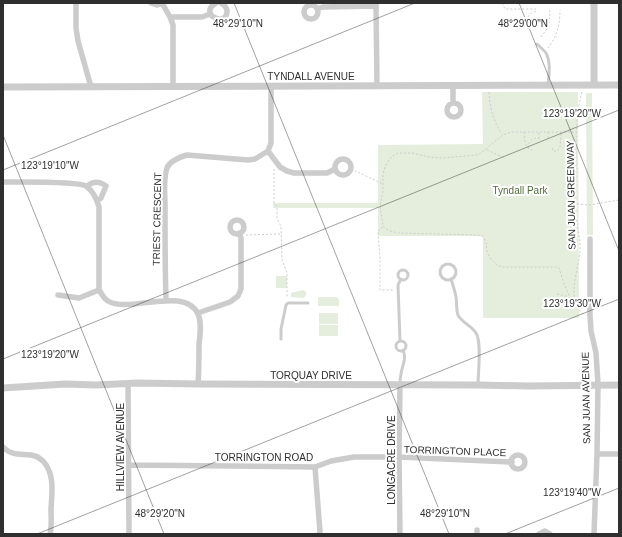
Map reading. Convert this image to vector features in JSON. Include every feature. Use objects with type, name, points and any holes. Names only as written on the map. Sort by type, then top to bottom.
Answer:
[{"type":"street","points":[[76,3],[76,28],[78,41],[91,87]]},
{"type":"street","points":[[151,3],[161,3],[173,25],[173,86]]},
{"type":"street","points":[[216,3],[210,8],[210,14],[216,19],[224,17],[227,13],[227,10],[221,3]]},
{"type":"street","points":[[594,3],[594,84]]},
{"type":"street","points":[[317,9],[323,6],[376,4],[377,86]]},
{"type":"street","points":[[306,5],[316,7],[317,9],[317,16],[314,18],[309,19],[304,12],[306,5]]},
{"type":"street","points":[[170,17],[202,17],[210,14]]},
{"type":"street","points":[[453,85],[453,102]]},
{"type":"street","name":"TYNDALL AVENUE","points":[[3,87],[619,85]]},
{"type":"street","points":[[271,86],[271,143],[268,151],[276,163],[287,171],[294,173],[327,173],[334,169]]},
{"type":"street","name":"TRIEST CRESCENT","points":[[166,300],[164,238],[165,178],[168,167],[173,161],[187,155],[248,160],[254,159],[268,151]]},
{"type":"street","points":[[341,158],[344,158],[349,161],[351,169],[348,173],[343,175],[338,174],[334,169],[334,164],[341,158]]},
{"type":"street","points":[[3,182],[66,183],[87,186],[97,201],[99,207],[99,290],[105,299],[114,304],[166,300],[185,302],[192,307],[198,313],[200,324],[198,384]]},
{"type":"street","points":[[87,186],[91,183],[98,182],[106,186],[101,198],[97,201]]},
{"type":"street","points":[[198,313],[230,302],[238,296],[241,289],[241,238],[239,235]]},
{"type":"street","name":"SAN JUAN AVENUE","points":[[590,239],[590,315],[591,331],[596,353],[598,384],[594,534]]},
{"type":"street","points":[[58,295],[79,298],[99,290]]},
{"type":"street","name":"TORQUAY DRIVE","points":[[3,388],[65,384],[96,385],[128,383],[529,386],[598,384],[619,385]]},
{"type":"street","name":"HILLVIEW AVENUE","points":[[128,383],[129,534]]},
{"type":"street","name":"LONGACRE DRIVE","points":[[400,385],[400,534]]},
{"type":"street","points":[[4,450],[14,454],[39,457],[46,464],[50,472],[52,483],[50,534]]},
{"type":"street","points":[[597,454],[619,454]]},
{"type":"street","name":"TORRINGTON ROAD","points":[[129,465],[315,467],[354,457],[399,458]]},
{"type":"street","name":"TORRINGTON PLACE","points":[[399,458],[512,462]]},
{"type":"street","points":[[315,467],[320,533]]},
{"type":"street","points":[[540,534],[541,532],[545,531],[550,534]]},
{"type":"lane","points":[[536,44],[547,56],[549,63],[548,85]]},
{"type":"lane","points":[[446,264],[455,268],[455,273],[451,279],[446,280],[441,276],[440,271],[442,266],[446,264]]},
{"type":"lane","points":[[401,279],[398,285],[400,341],[396,344],[396,348],[398,350],[403,350]]},
{"type":"lane","points":[[451,279],[456,298],[457,314],[476,332],[478,337],[478,385]]},
{"type":"lane","points":[[281,339],[284,309],[288,303],[308,303]]},
{"type":"lane","points":[[400,341],[403,341],[405,344],[405,348],[403,350],[405,360],[400,375],[400,385]]},
{"type":"path","points":[[502,3],[505,9],[538,10],[531,13],[523,23],[526,26]]},
{"type":"path","points":[[541,37],[549,26],[550,10]]},
{"type":"path","points":[[544,51],[555,38],[560,10]]},
{"type":"path","name":"SAN JUAN GREENWAY","points":[[575,301],[574,294],[580,252],[576,204],[576,132],[580,99],[583,90]]},
{"type":"path","points":[[489,91],[494,117],[503,135]]},
{"type":"path","points":[[571,299],[559,268],[557,267],[498,266],[489,255],[486,241],[482,236],[399,233],[385,229],[383,226],[380,206],[385,167],[391,156],[398,153],[412,153],[429,157],[478,155],[503,135],[511,132],[576,132]]},
{"type":"path","points":[[524,132],[525,141],[528,148],[532,150]]},
{"type":"path","points":[[528,148],[531,139],[539,138],[539,132]]},
{"type":"path","points":[[548,132],[548,140]]},
{"type":"path","points":[[552,148],[552,152],[557,151],[560,148],[561,132]]},
{"type":"path","points":[[486,150],[492,151],[505,158]]},
{"type":"path","points":[[566,162],[576,162]]},
{"type":"path","points":[[276,163],[274,168],[274,202],[281,226],[282,260],[287,273],[288,303]]},
{"type":"path","points":[[351,169],[383,184]]},
{"type":"path","points":[[576,204],[589,205],[619,200]]},
{"type":"path","points":[[383,226],[378,231],[380,290],[398,290]]},
{"type":"path","points":[[239,235],[281,234]]},
{"type":"path","points":[[557,294],[566,296],[575,301],[582,314],[590,315]]},
{"type":"green space","name":"Tyndall Park","points":[[482,92],[578,92],[579,318],[483,318],[483,236],[378,236],[378,208],[273,208],[273,203],[378,203],[378,145],[483,144]]},
{"type":"green space","points":[[586,93],[592,93],[593,235],[587,235]]},
{"type":"green space","points":[[276,276],[287,276],[287,288],[276,288]]},
{"type":"green space","points":[[303,290],[306,292],[304,298],[291,297],[291,293]]},
{"type":"green space","points":[[318,297],[337,297],[339,300],[339,306],[318,306]]},
{"type":"green space","points":[[319,313],[338,313],[338,324],[319,324]]},
{"type":"green space","points":[[319,325],[338,325],[338,336],[319,336]]}]
